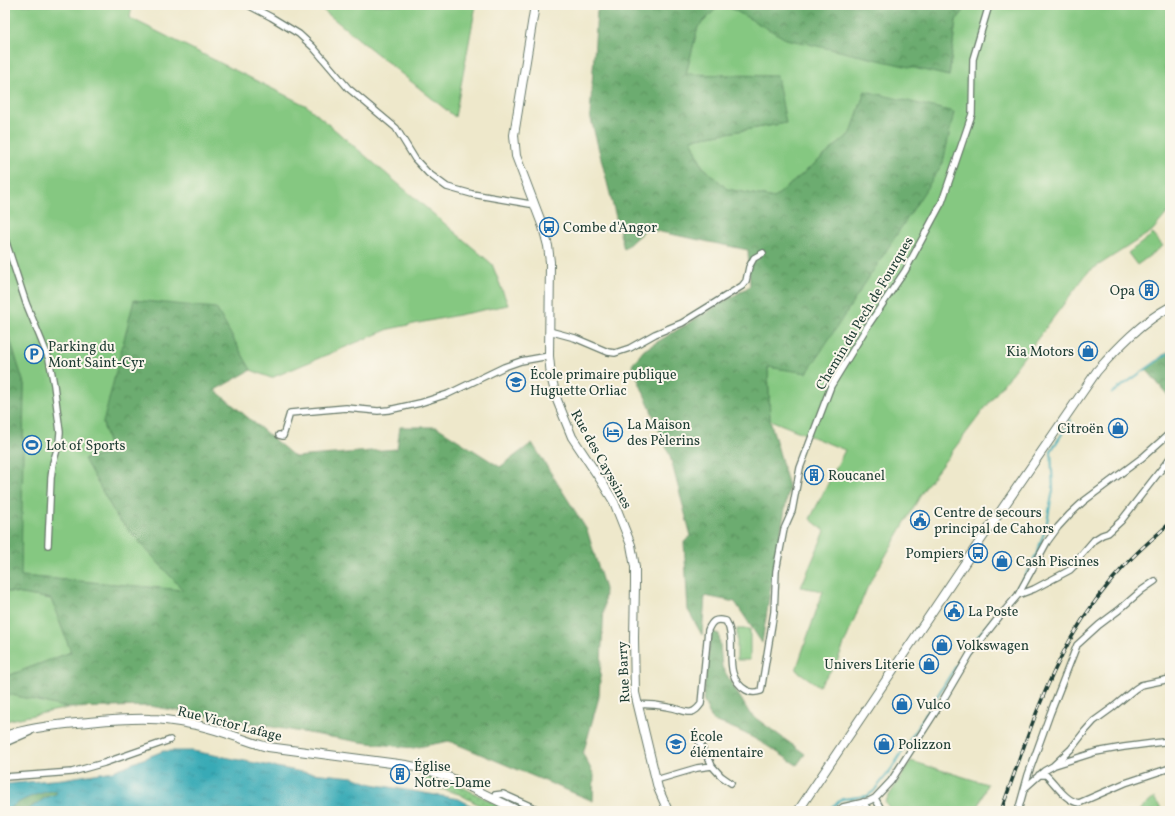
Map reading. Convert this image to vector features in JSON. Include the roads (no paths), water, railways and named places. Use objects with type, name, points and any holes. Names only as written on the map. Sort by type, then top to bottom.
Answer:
[{"type":"main road","name":"Rue des Cayssines","points":[[535,5],[514,135],[516,156],[543,227],[548,246],[550,262],[548,356],[551,376],[554,393],[572,437],[614,502],[631,545],[635,567],[636,599]]},
{"type":"main road","points":[[798,811],[1097,371],[1116,349],[1150,319],[1170,306]]},
{"type":"main road","name":"Rue Barry","points":[[636,599],[635,693],[656,780],[668,811]]},
{"type":"main road","name":"Rue Victor Lafage","points":[[5,736],[36,728],[66,724],[125,719],[172,721],[203,727],[268,747],[406,764],[451,778],[519,811]]},
{"type":"street","points":[[248,5],[298,34],[313,46],[348,88],[396,128],[415,159],[428,173],[447,186],[472,194],[530,204],[534,203]]},
{"type":"street","name":"Chemin du Pech de Fourques","points":[[638,705],[645,704],[689,712],[696,711],[701,704],[708,630],[711,623],[715,620],[726,621],[731,632],[731,666],[735,678],[740,686],[755,693],[760,691],[774,612],[776,571],[784,529],[792,511],[800,468],[831,386],[867,327],[905,271],[942,202],[972,114],[973,59],[989,5]]},
{"type":"street","points":[[5,239],[26,303],[47,355],[54,384],[60,432],[51,478],[48,545]]},
{"type":"street","points":[[549,331],[581,341],[608,352],[614,353],[630,348],[682,322],[742,286],[746,281],[749,267],[754,258],[763,253]]},
{"type":"street","points":[[279,435],[283,436],[290,413],[346,408],[378,411],[389,410],[420,403],[448,394],[504,367],[521,361],[548,356]]},
{"type":"street","points":[[838,811],[843,807],[875,798],[891,781],[943,700],[970,654],[1018,595],[1047,542],[1058,527],[1094,493],[1143,457],[1170,433]]},
{"type":"street","points":[[1018,595],[1040,586],[1070,570],[1094,540],[1102,534],[1108,533],[1121,521],[1170,458]]},
{"type":"street","points":[[1018,811],[1028,775],[1047,721],[1077,645],[1099,625],[1155,581]]},
{"type":"street","points":[[1024,789],[1039,775],[1053,766],[1071,749],[1094,722],[1135,689],[1141,685],[1170,679]]},
{"type":"street","points":[[5,743],[31,732],[36,728]]},
{"type":"street","points":[[697,737],[712,766],[721,776],[731,783]]},
{"type":"street","points":[[5,777],[72,772],[104,763],[170,740]]},
{"type":"street","points":[[1053,766],[1096,752],[1170,741]]},
{"type":"street","points":[[656,780],[697,768],[712,766]]},
{"type":"street","points":[[1039,775],[1046,774],[1069,800],[1074,803],[1078,803],[1125,783],[1170,768]]},
{"type":"street","points":[[492,798],[495,795],[503,794],[541,811]]},
{"type":"street","points":[[875,798],[882,811]]},
{"type":"street","points":[[863,802],[869,811]]},
{"type":"water","points":[[163,751],[193,751],[302,772],[353,777],[372,784],[459,799],[481,811],[26,811],[45,798],[56,794],[56,790],[30,797],[5,811],[5,784],[63,779],[113,771]]},
{"type":"waterway","points":[[1112,393],[1170,352]]},
{"type":"waterway","points":[[826,811],[842,799],[867,796],[874,791],[892,768],[956,666],[1023,580],[1037,553],[1046,527],[1053,490],[1051,451],[1071,420]]},
{"type":"railway","points":[[1001,811],[1041,703],[1059,660],[1070,640],[1104,589],[1133,557],[1170,523]]},
{"type":"place","name":"Combe d'Angor","points":[[549,227]]},
{"type":"place","name":"Opa","points":[[1149,290]]},
{"type":"place","name":"Kia Motors","points":[[1088,351]]},
{"type":"place","name":"Parking du Mont Saint-Cyr","points":[[34,354]]},
{"type":"place","name":"École primaire publique Huguette Orliac","points":[[516,382]]},
{"type":"place","name":"Citroën","points":[[1118,428]]},
{"type":"place","name":"La Maison des Pèlerins","points":[[613,432]]},
{"type":"place","name":"Lot of Sports","points":[[32,445]]},
{"type":"place","name":"Roucanel","points":[[814,475]]},
{"type":"place","name":"Centre de secours principal de Cahors","points":[[920,520]]},
{"type":"place","name":"Pompiers","points":[[978,553]]},
{"type":"place","name":"Cash Piscines","points":[[1002,561]]},
{"type":"place","name":"La Poste","points":[[954,611]]},
{"type":"place","name":"Volkswagen","points":[[942,645]]},
{"type":"place","name":"Univers Literie","points":[[929,664]]},
{"type":"place","name":"Vulco","points":[[902,704]]},
{"type":"place","name":"École élémentaire","points":[[676,744]]},
{"type":"place","name":"Polizzon","points":[[884,744]]},
{"type":"place","name":"Église Notre-Dame","points":[[400,774]]}]
